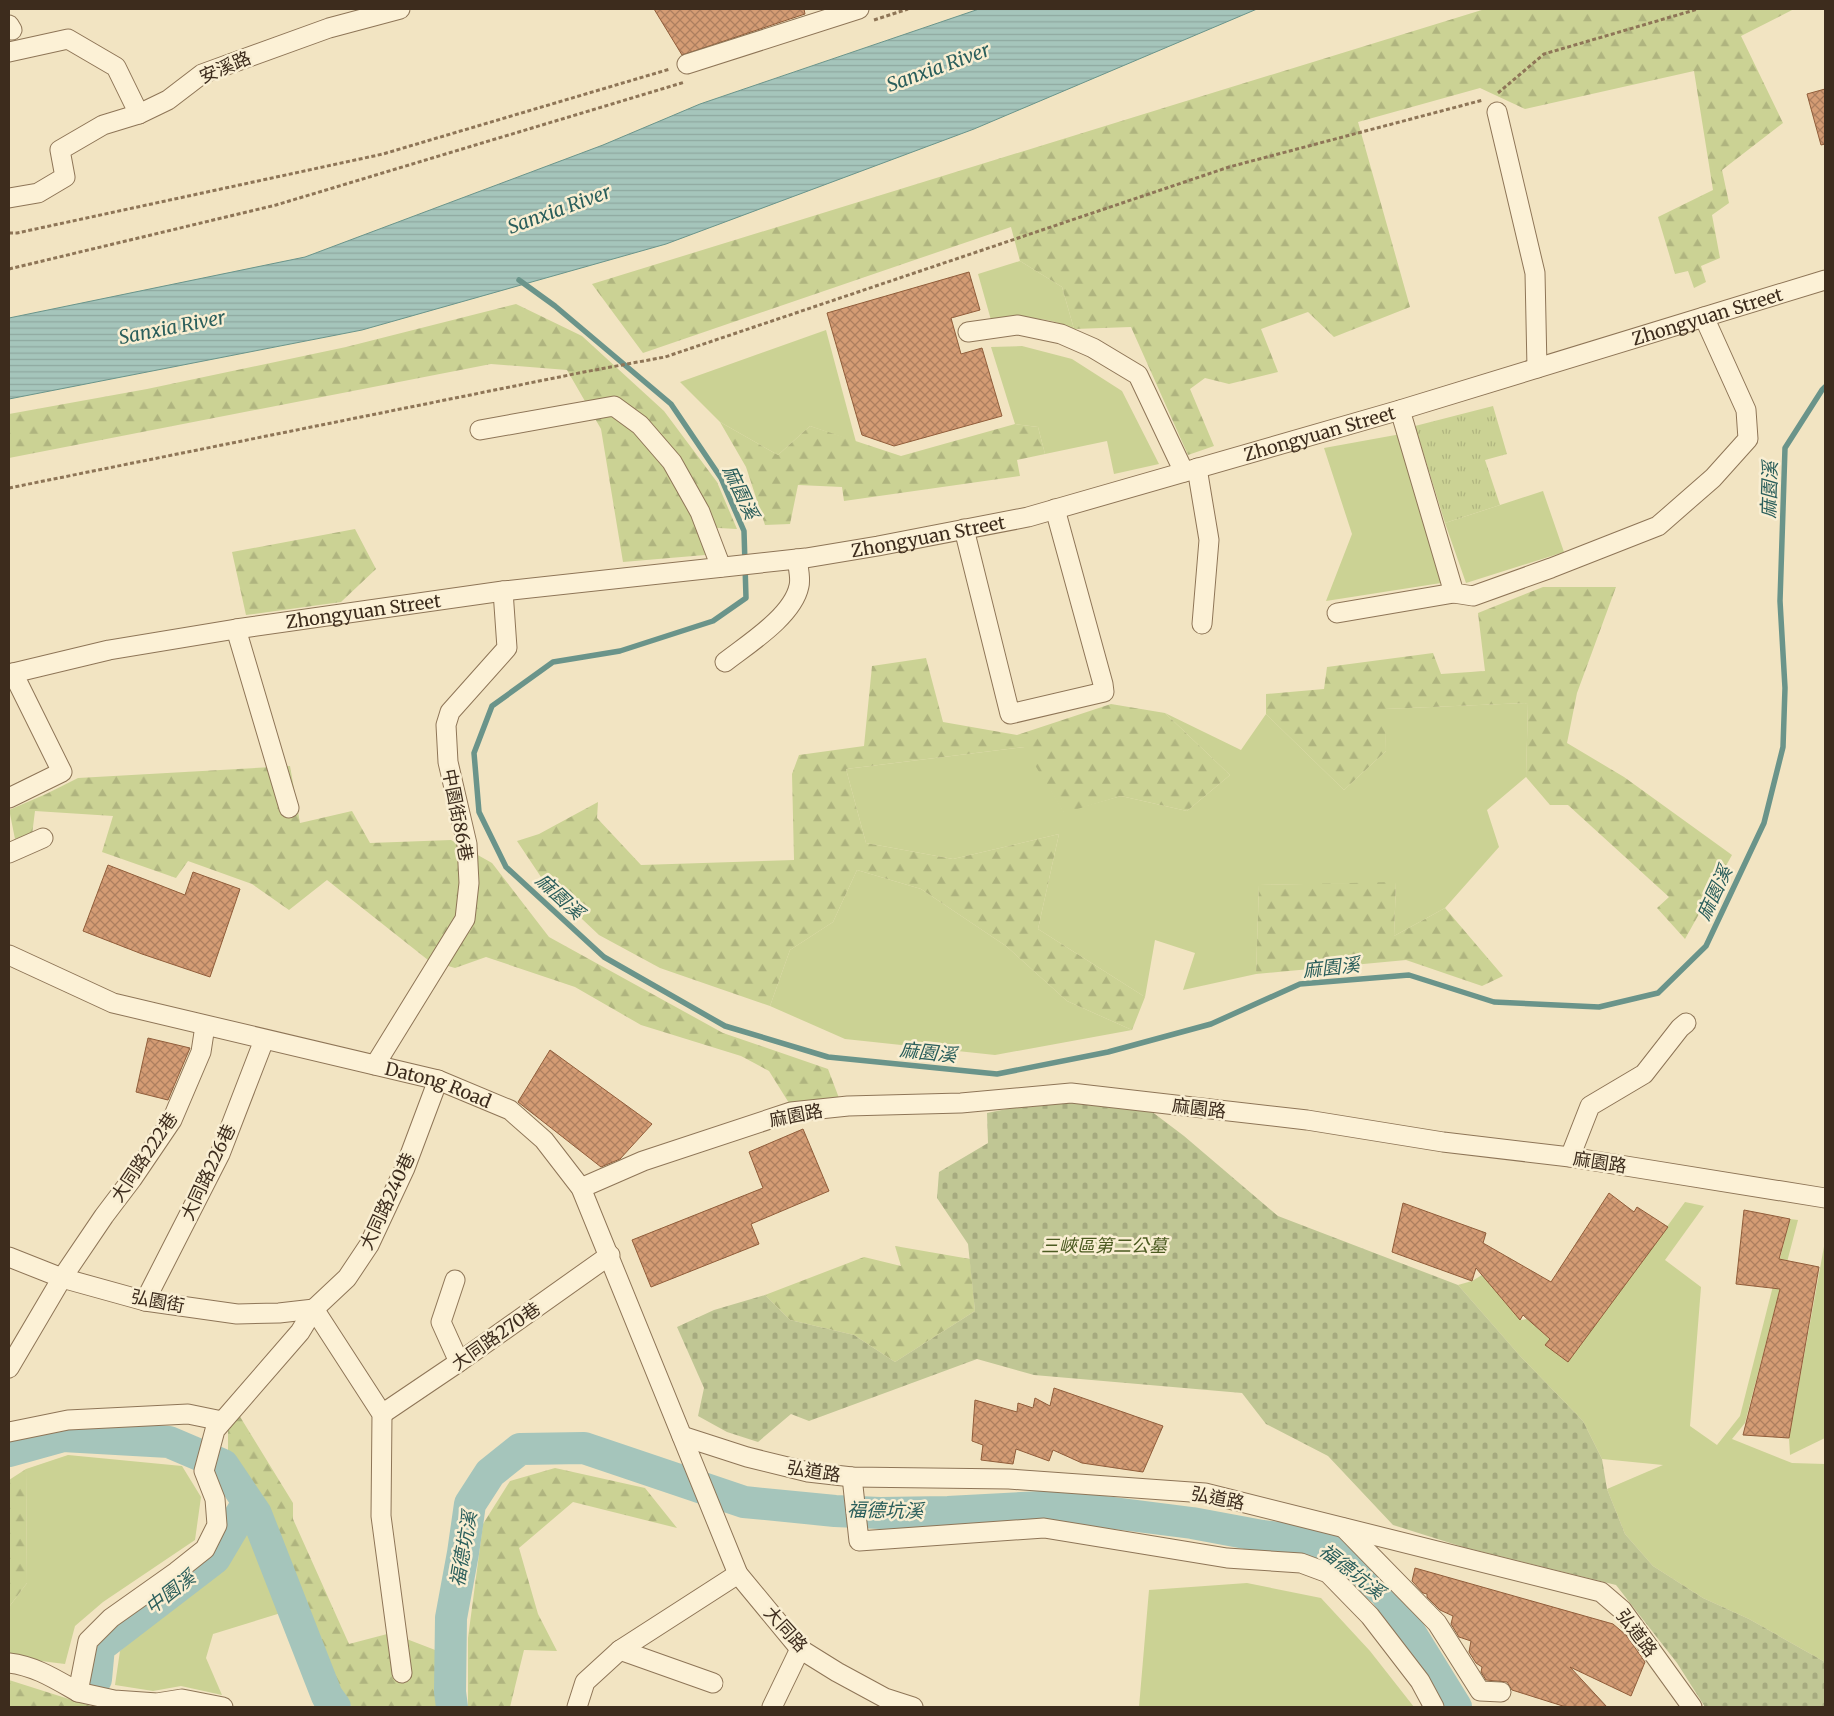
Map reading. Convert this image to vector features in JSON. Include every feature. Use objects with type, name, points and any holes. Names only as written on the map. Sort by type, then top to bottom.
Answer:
[{"type":"street","name":"安溪路","points":[[9,198],[38,193],[65,177],[60,150],[103,125],[139,114],[168,100],[202,74],[330,28],[400,9]]},
{"type":"street","points":[[690,72],[865,15]]},
{"type":"street","points":[[9,52],[68,39],[116,67],[139,114]]},
{"type":"street","points":[[1497,112],[1535,273],[1537,368]]},
{"type":"street","name":"Zhongyuan Street","points":[[11,674],[109,650],[236,629],[503,591],[801,558],[878,546],[1028,517],[1400,410],[1825,280]]},
{"type":"street","points":[[1337,613],[1454,593],[1473,596],[1658,526],[1713,478],[1748,439],[1746,410],[1704,317]]},
{"type":"street","points":[[968,332],[1018,326],[1061,334],[1093,348],[1138,374],[1191,470],[1209,540],[1202,624]]},
{"type":"street","points":[[480,430],[614,406],[640,425],[672,462],[700,512],[721,567]]},
{"type":"street","points":[[1400,410],[1454,593]]},
{"type":"street","points":[[964,529],[1010,714],[1104,692],[1055,509]]},
{"type":"street","points":[[725,662],[774,623],[792,603],[800,585],[801,558]]},
{"type":"street","name":"中園街86巷","points":[[374,1065],[400,1012],[465,919],[469,883],[467,844],[448,762],[446,725],[450,712],[507,648],[503,591]]},
{"type":"street","points":[[236,629],[289,808]]},
{"type":"street","points":[[9,798],[62,772],[11,674]]},
{"type":"street","points":[[9,853],[42,838]]},
{"type":"street","name":"Datong Road","points":[[11,962],[113,1004],[438,1080],[510,1110],[544,1140],[581,1188],[610,1255],[682,1436]]},
{"type":"street","points":[[1570,1157],[1590,1106],[1644,1074],[1686,1023]]},
{"type":"street","name":"大同路222巷","points":[[9,1368],[62,1278],[172,1120],[201,1052],[205,1026]]},
{"type":"street","name":"大同路226巷","points":[[145,1301],[220,1154],[264,1040]]},
{"type":"street","name":"大同路240巷","points":[[218,1426],[300,1332],[314,1309],[347,1278],[368,1245],[405,1168],[438,1080]]},
{"type":"street","name":"麻園路","points":[[581,1188],[643,1162],[791,1112],[848,1106],[961,1103],[1071,1093],[1307,1120],[1443,1142],[1570,1157],[1825,1198]]},
{"type":"street","name":"大同路270巷","points":[[382,1414],[610,1255]]},
{"type":"street","name":"弘園街","points":[[9,1256],[62,1278],[145,1301],[237,1314],[278,1314],[314,1309]]},
{"type":"street","points":[[455,1280],[441,1322],[459,1362]]},
{"type":"street","points":[[314,1309],[382,1414],[381,1516],[402,1673]]},
{"type":"street","points":[[9,1432],[68,1420],[188,1414],[218,1426],[204,1472],[215,1499],[217,1525],[205,1549],[111,1618],[88,1641],[78,1692]]},
{"type":"street","name":"大同路","points":[[682,1436],[738,1574],[800,1650],[885,1698],[913,1707]]},
{"type":"street","name":"弘道路","points":[[682,1436],[747,1457],[853,1485],[1009,1479],[1205,1493],[1601,1592],[1622,1610],[1692,1707]]},
{"type":"street","points":[[853,1485],[859,1541],[1044,1528],[1227,1558],[1302,1563],[1328,1573],[1370,1616],[1420,1681],[1434,1707]]},
{"type":"street","points":[[1343,1528],[1437,1622],[1480,1690],[1501,1692]]},
{"type":"street","points":[[577,1707],[585,1682],[620,1650],[738,1574]]},
{"type":"street","points":[[620,1650],[713,1683]]},
{"type":"street","points":[[772,1707],[800,1650]]},
{"type":"street","points":[[9,1663],[46,1674],[78,1692],[114,1700],[157,1705],[182,1699],[222,1707]]},
{"type":"path","points":[[865,15],[908,9]]},
{"type":"path","points":[[9,488],[665,357],[1229,167],[1492,98],[1544,54],[1698,9]]},
{"type":"path","points":[[9,233],[17,233],[384,154],[690,72]]},
{"type":"path","points":[[9,269],[276,205],[690,72]]},
{"type":"green space","points":[[1485,9],[1794,9],[1741,36],[1783,123],[1722,170],[1729,203],[1712,215],[1720,258],[1701,266],[1706,282],[1694,288],[1688,271],[1675,274],[1658,217],[1713,190],[1694,71],[1525,109],[1480,88],[1358,122],[1410,307],[1334,337],[1308,312],[1261,329],[1278,372],[1229,384],[1205,378],[1190,389],[1214,446],[1188,455],[1131,327],[1074,329],[1062,287],[1020,261],[1011,227],[643,353],[592,284]]},
{"type":"green space","points":[[1020,261],[1062,287],[1074,329],[1054,322],[1033,318],[991,320],[978,274]]},
{"type":"green space","points":[[516,304],[582,336],[664,411],[717,482],[737,529],[701,527],[705,555],[623,562],[601,429],[567,370],[491,364],[9,458],[9,414],[147,389],[346,347]]},
{"type":"green space","points":[[826,330],[856,442],[810,426],[778,455],[720,422],[680,382]]},
{"type":"green space","points":[[1022,346],[1072,359],[1122,391],[1159,464],[1114,474],[1107,441],[1045,454],[1038,427],[1015,424],[991,347]]},
{"type":"green space","points":[[1493,406],[1507,454],[1485,460],[1500,505],[1445,523],[1415,426]]},
{"type":"green space","points":[[720,422],[778,455],[810,426],[901,456],[1015,424],[1038,427],[1045,454],[1017,460],[1020,476],[844,501],[842,487],[798,485],[790,524],[765,525],[746,467]]},
{"type":"green space","points":[[1401,434],[1441,583],[1326,601],[1352,534],[1324,448]]},
{"type":"green space","points":[[1543,491],[1564,552],[1466,583],[1445,523]]},
{"type":"green space","points":[[355,529],[376,569],[341,602],[246,615],[232,552]]},
{"type":"green space","points":[[1543,587],[1616,587],[1577,693],[1567,743],[1624,777],[1732,855],[1685,939],[1657,908],[1669,897],[1568,805],[1550,805],[1526,777],[1528,703],[1385,709],[1386,751],[1344,790],[1266,714],[1266,694],[1324,689],[1327,667],[1433,653],[1441,674],[1485,671],[1478,613]]},
{"type":"green space","points":[[926,658],[943,722],[1017,735],[1111,704],[1165,713],[1230,775],[1187,811],[1121,796],[1064,813],[1024,747],[846,769],[866,843],[953,859],[1059,834],[1038,929],[1145,997],[1132,1030],[1067,1001],[1006,946],[921,889],[857,870],[833,922],[790,950],[770,1006],[660,968],[599,935],[547,886],[517,841],[539,834],[598,802],[597,818],[641,865],[794,860],[792,774],[799,755],[864,746],[872,666]]},
{"type":"green space","points":[[1528,703],[1526,777],[1487,810],[1499,847],[1445,908],[1394,936],[1396,883],[1259,885],[1256,974],[1183,990],[1195,953],[1155,940],[1145,997],[1038,929],[1059,834],[953,859],[866,843],[846,769],[1025,747],[1064,812],[1121,796],[1187,811],[1230,775],[1165,713],[1241,750],[1266,714],[1344,790],[1386,751],[1384,709]]},
{"type":"green space","points":[[290,766],[300,823],[352,811],[370,843],[451,840],[492,863],[549,937],[723,1033],[828,1069],[839,1098],[789,1103],[769,1071],[741,1056],[641,1025],[575,987],[486,957],[455,968],[428,960],[327,880],[289,910],[252,884],[188,861],[176,878],[102,852],[113,816],[35,811],[32,835],[15,839],[9,814],[9,810],[78,778]]},
{"type":"green space","points":[[857,870],[921,889],[1006,946],[1067,1001],[1132,1030],[995,1055],[845,1039],[770,1006],[790,950],[833,922]]},
{"type":"green space","points":[[1396,882],[1394,936],[1445,908],[1503,976],[1482,986],[1406,960],[1256,974],[1259,885]]},
{"type":"green space","name":"三峽區第二公墓","points":[[1051,1100],[1147,1108],[1184,1136],[1278,1216],[1458,1285],[1521,1357],[1583,1421],[1602,1459],[1607,1489],[1625,1534],[1653,1566],[1703,1598],[1749,1619],[1825,1662],[1825,1707],[1705,1707],[1677,1663],[1616,1585],[1463,1547],[1393,1525],[1328,1456],[1266,1424],[1242,1393],[1034,1375],[977,1359],[809,1421],[791,1414],[758,1442],[727,1432],[698,1416],[704,1388],[677,1327],[714,1310],[765,1295],[790,1320],[854,1335],[895,1362],[975,1311],[968,1244],[937,1198],[939,1172],[988,1143],[987,1113]]},
{"type":"green space","points":[[1685,1202],[1704,1206],[1665,1260],[1701,1287],[1690,1426],[1717,1445],[1740,1416],[1790,1219],[1798,1220],[1745,1423],[1732,1439],[1792,1463],[1825,1464],[1825,1662],[1749,1619],[1703,1598],[1653,1566],[1625,1534],[1607,1489],[1663,1465],[1602,1459],[1583,1421],[1521,1357],[1458,1285],[1472,1281],[1482,1275],[1520,1320],[1527,1319],[1550,1339],[1546,1345],[1568,1362]]},
{"type":"green space","points":[[1825,1241],[1825,1438],[1790,1455],[1789,1438]]},
{"type":"green space","points":[[895,1246],[970,1259],[975,1311],[895,1362],[854,1335],[790,1320],[765,1295],[864,1257],[901,1266]]},
{"type":"green space","points":[[239,1415],[293,1503],[293,1519],[349,1644],[391,1633],[443,1653],[440,1697],[442,1707],[352,1707],[339,1688],[265,1510],[228,1452],[228,1429]]},
{"type":"green space","points":[[68,1455],[182,1466],[201,1497],[195,1540],[103,1602],[75,1626],[65,1664],[9,1657],[9,1607],[27,1583],[26,1469]]},
{"type":"green space","points":[[555,1468],[645,1488],[677,1528],[573,1502],[519,1548],[538,1614],[557,1651],[524,1650],[510,1707],[468,1707],[468,1638],[483,1524],[510,1481]]},
{"type":"green space","points":[[26,1469],[27,1583],[9,1607],[9,1480]]},
{"type":"green space","points":[[246,1529],[284,1612],[213,1634],[206,1658],[222,1695],[181,1686],[153,1691],[115,1685],[120,1651],[224,1562]]},
{"type":"green space","points":[[1247,1583],[1321,1598],[1370,1651],[1414,1707],[1139,1707],[1149,1590]]},
{"type":"green space","points":[[9,1680],[94,1707],[9,1707]]},
{"type":"water","name":"Sanxia River","points":[[979,9],[1257,9],[974,129],[666,244],[362,330],[9,399],[9,318],[305,257],[603,145],[700,104]]},
{"type":"building","points":[[654,9],[804,9],[805,14],[682,55]]},
{"type":"building","points":[[1825,89],[1825,144],[1821,145],[1807,94]]},
{"type":"building","points":[[969,272],[980,310],[951,318],[961,354],[982,348],[1002,416],[894,446],[862,435],[827,313]]},
{"type":"building","points":[[108,865],[185,895],[193,872],[240,889],[210,977],[142,954],[83,931]]},
{"type":"building","points":[[148,1038],[190,1048],[168,1100],[136,1092]]},
{"type":"building","points":[[550,1050],[652,1124],[620,1159],[601,1167],[518,1102]]},
{"type":"building","points":[[803,1129],[829,1191],[751,1224],[759,1244],[651,1287],[632,1240],[763,1188],[749,1152]]},
{"type":"building","points":[[1609,1193],[1634,1212],[1637,1207],[1668,1227],[1568,1362],[1545,1345],[1550,1339],[1523,1315],[1520,1320],[1476,1268],[1472,1281],[1392,1252],[1403,1203],[1486,1233],[1483,1243],[1551,1282]]},
{"type":"building","points":[[1744,1210],[1790,1219],[1779,1259],[1819,1267],[1789,1438],[1743,1435],[1780,1289],[1736,1284]]},
{"type":"building","points":[[1054,1388],[1163,1426],[1143,1472],[1082,1463],[1053,1450],[1049,1461],[1016,1449],[1013,1464],[981,1460],[983,1445],[972,1441],[975,1400],[1017,1412],[1018,1403],[1033,1408],[1035,1398],[1050,1406]]},
{"type":"building","points":[[1415,1568],[1613,1624],[1626,1635],[1645,1662],[1631,1696],[1570,1667],[1607,1707],[1566,1707],[1512,1690],[1507,1682],[1486,1680],[1481,1672],[1482,1667],[1476,1663],[1469,1652],[1471,1641],[1459,1637],[1451,1624],[1453,1616],[1440,1610],[1427,1597],[1427,1594],[1423,1593],[1412,1581]]},
{"type":"waterway","name":"麻園溪","points":[[519,280],[555,306],[671,404],[721,478],[744,531],[746,598],[713,621],[620,651],[553,662],[492,706],[474,753],[479,812],[506,867],[604,957],[725,1026],[828,1057],[997,1074],[1108,1052],[1211,1024],[1300,984],[1409,975],[1494,1002],[1599,1007],[1658,993],[1706,946],[1764,823],[1783,747],[1785,688],[1780,601],[1785,448],[1825,387]]},
{"type":"waterway","name":"福德坑溪","points":[[9,1451],[63,1436],[169,1442],[223,1465],[256,1514],[327,1696],[335,1707]]},
{"type":"waterway","name":"福德坑溪","points":[[452,1707],[450,1692],[451,1618],[470,1504],[490,1473],[520,1449],[584,1448],[744,1502],[835,1511],[880,1513],[948,1512],[1059,1506],[1192,1523],[1262,1536],[1322,1543],[1385,1592],[1456,1707]]},
{"type":"waterway","name":"中園溪","points":[[96,1679],[99,1647],[215,1558],[248,1502]]}]
